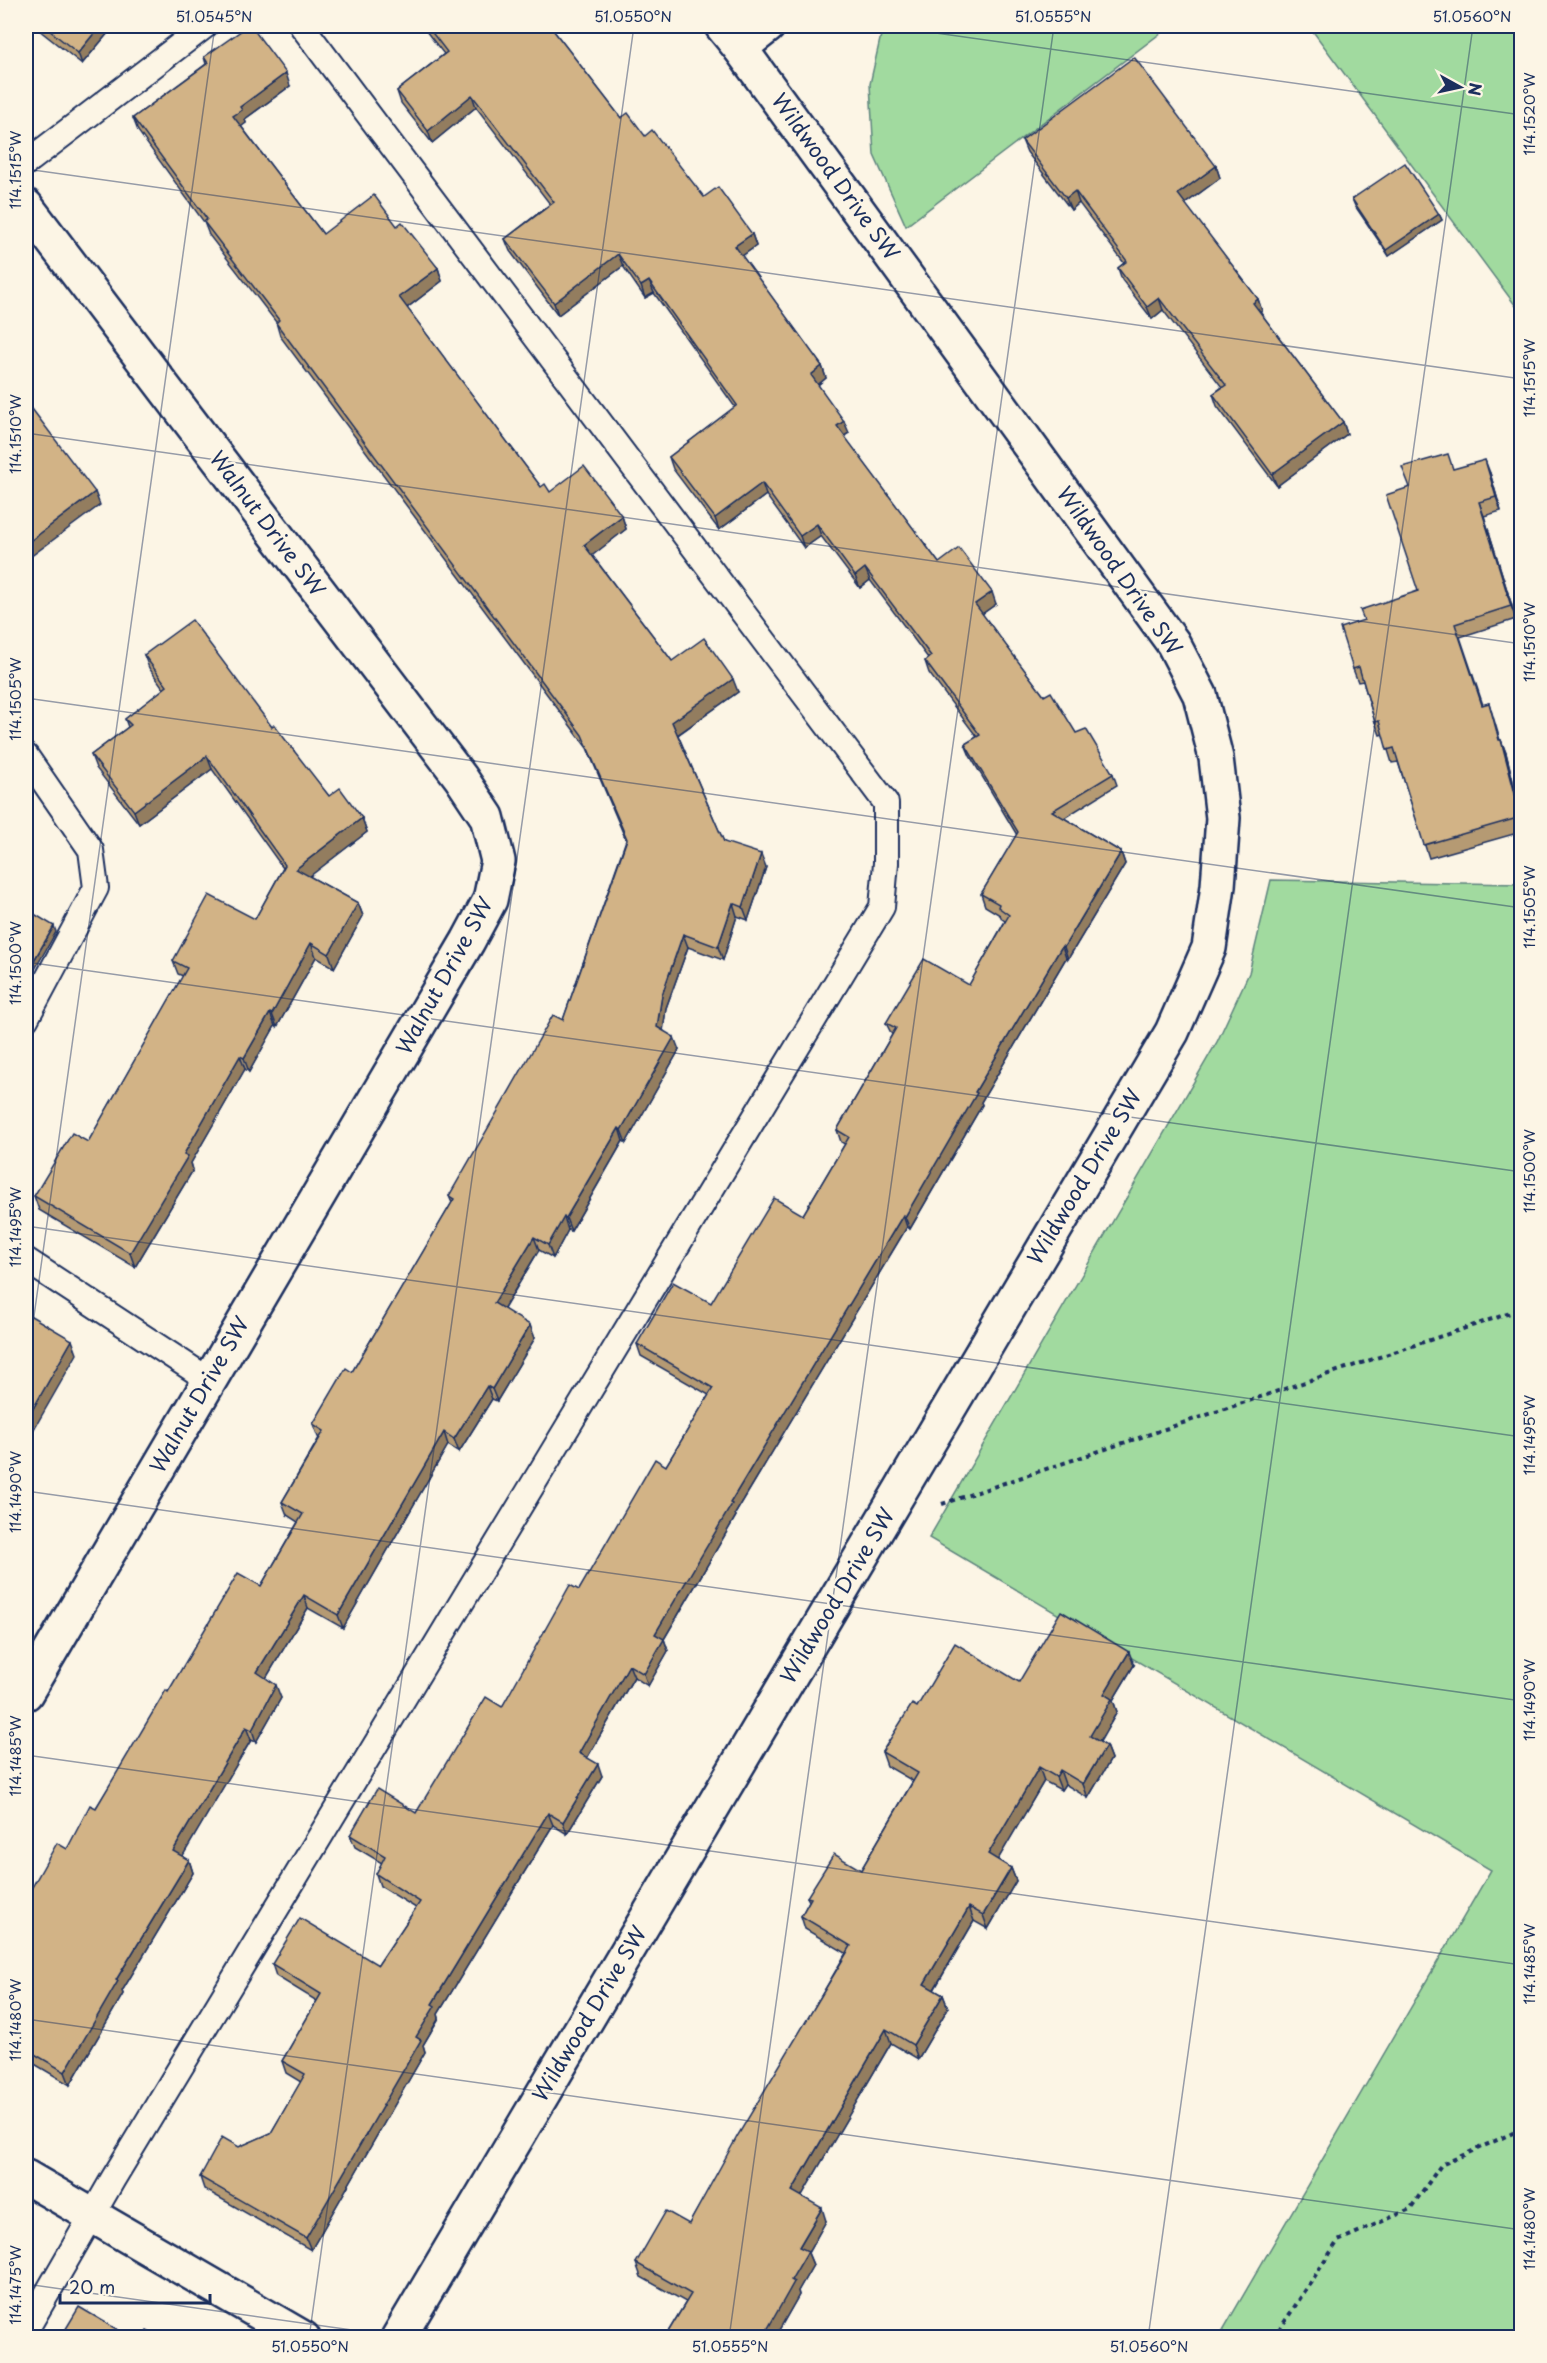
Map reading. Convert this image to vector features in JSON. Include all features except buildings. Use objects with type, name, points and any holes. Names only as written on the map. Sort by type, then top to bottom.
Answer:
[{"type":"street","name":"Wildwood Drive SW","points":[[398,2337],[1172,1032],[1209,948],[1218,886],[1223,818],[1216,758],[1200,694],[1173,643],[731,37],[768,26]]},
{"type":"street","name":"Walnut Drive SW","points":[[26,206],[460,778],[487,818],[498,861],[490,900],[485,911],[26,1693]]},
{"type":"street","points":[[26,2177],[303,2337]]},
{"type":"lane","points":[[26,163],[205,26]]},
{"type":"lane","points":[[26,2330],[91,2216],[882,907],[886,863],[886,803],[302,26]]},
{"type":"lane","points":[[26,756],[91,850],[96,888],[26,1019]]},
{"type":"lane","points":[[26,1260],[209,1380]]},
{"type":"path","points":[[937,1506],[1521,1310]]},
{"type":"path","points":[[1274,2337],[1338,2241],[1410,2209],[1441,2165],[1521,2129]]},
{"type":"green space","points":[[883,26],[1170,26],[906,226],[874,155],[870,84]]},
{"type":"green space","points":[[1309,26],[1521,26],[1521,313]]},
{"type":"green space","points":[[1271,880],[1521,884],[1521,2337],[1219,2337],[1491,1870],[929,1538],[1217,1042],[1249,973]]}]
